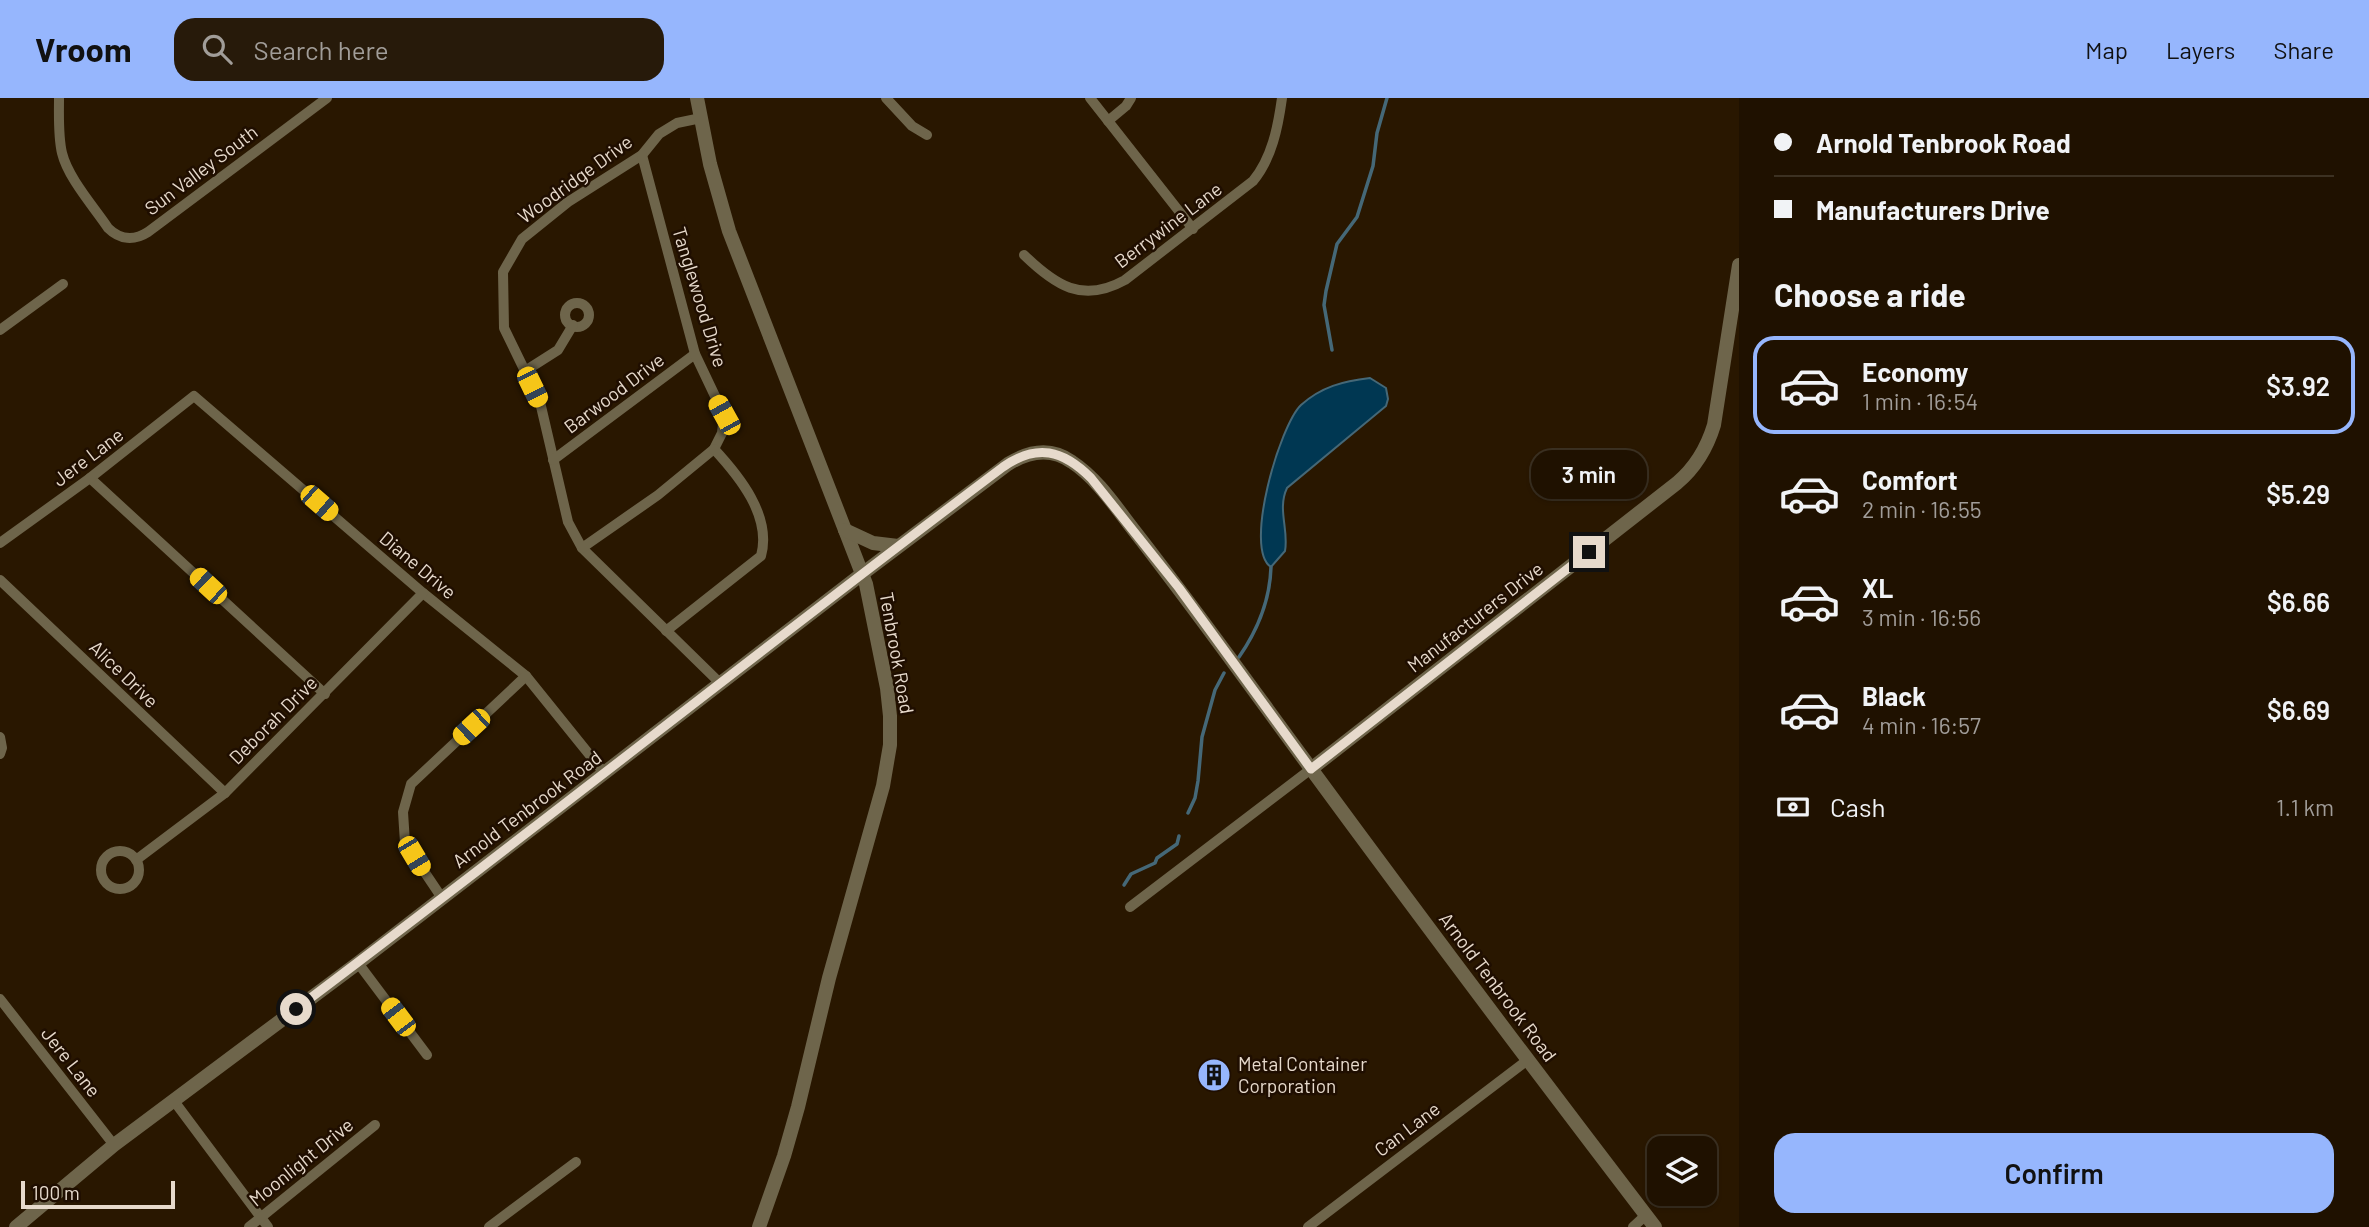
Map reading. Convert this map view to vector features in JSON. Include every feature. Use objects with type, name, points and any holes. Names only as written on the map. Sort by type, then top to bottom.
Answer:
[{"type":"street","name":"Sun Valley South","points":[[59,98],[61,143],[68,168],[108,228],[127,238],[148,232],[327,98]]},
{"type":"street","name":"Tenbrook Road","points":[[697,98],[722,209],[737,253],[862,574],[890,706],[891,735],[887,765],[833,964],[793,1126],[759,1227]]},
{"type":"street","points":[[886,98],[912,126],[927,135]]},
{"type":"street","points":[[1091,98],[1193,229]]},
{"type":"street","points":[[1108,121],[1126,106],[1131,98]]},
{"type":"street","name":"Berrywine Lane","points":[[1024,255],[1056,282],[1068,288],[1094,291],[1125,281],[1243,190],[1261,171],[1273,140],[1282,98]]},
{"type":"street","name":"Woodridge Drive","points":[[701,118],[677,123],[659,134],[642,155],[568,202],[522,239],[503,272],[504,328],[540,402],[568,522],[582,548],[721,684]]},
{"type":"street","name":"Tanglewood Drive","points":[[642,155],[695,354],[724,415],[722,433],[714,449]]},
{"type":"street","name":"Manufacturers Drive","points":[[1311,769],[1694,467],[1706,449],[1714,425],[1739,265]]},
{"type":"street","points":[[0,330],[63,284]]},
{"type":"street","points":[[525,371],[558,350],[573,326]]},
{"type":"street","name":"Barwood Drive","points":[[554,460],[695,354]]},
{"type":"street","name":"Jere Lane","points":[[0,543],[90,478],[194,396]]},
{"type":"street","name":"Diane Drive","points":[[194,396],[423,593],[526,676],[606,774]]},
{"type":"street","points":[[582,548],[657,495],[714,449],[737,474],[752,499],[765,542],[761,556],[666,631]]},
{"type":"street","name":"Arnold Tenbrook Road","points":[[25,1224],[114,1145],[606,774],[898,546],[1019,458],[1043,452],[1067,458],[1091,478],[1140,539],[1650,1221]]},
{"type":"street","points":[[90,478],[325,694]]},
{"type":"street","points":[[845,530],[873,543],[898,546]]},
{"type":"street","name":"Alice Drive","points":[[0,580],[225,793]]},
{"type":"street","name":"Deborah Drive","points":[[136,860],[225,793],[423,593]]},
{"type":"street","points":[[836,594],[856,594],[871,607]]},
{"type":"street","points":[[442,898],[405,843],[403,812],[411,784],[526,676]]},
{"type":"street","points":[[0,737],[0,754]]},
{"type":"street","points":[[1130,907],[1311,769]]},
{"type":"street","points":[[358,963],[427,1055]]},
{"type":"street","name":"Jere Lane","points":[[0,999],[114,1145]]},
{"type":"street","name":"Can Lane","points":[[1308,1227],[1529,1059]]},
{"type":"street","points":[[174,1101],[264,1222]]},
{"type":"street","name":"Moonlight Drive","points":[[249,1227],[264,1222],[376,1125]]},
{"type":"street","points":[[489,1227],[576,1162]]},
{"type":"street","points":[[1633,1227],[1650,1221]]},
{"type":"water","points":[[1370,378],[1386,388],[1386,406],[1287,488],[1283,504],[1285,551],[1271,567],[1263,556],[1263,513],[1275,460],[1293,417],[1301,405],[1325,389]]},
{"type":"waterway","points":[[1332,350],[1324,305],[1326,291],[1337,244],[1357,217],[1373,166],[1377,133],[1387,98]]},
{"type":"waterway","points":[[1239,657],[1261,614],[1271,567]]},
{"type":"waterway","points":[[1188,813],[1195,798],[1202,737],[1215,690],[1224,673]]},
{"type":"waterway","points":[[1124,885],[1131,874],[1155,863],[1157,858],[1177,844],[1179,836]]},
{"type":"place","name":"Metal Container Corporation","points":[[1214,1075]]},
{"type":"route","points":[[296,1009],[862,574],[1003,467],[1025,455],[1040,452],[1067,458],[1091,478],[1179,588],[1311,769],[1589,552]]}]
